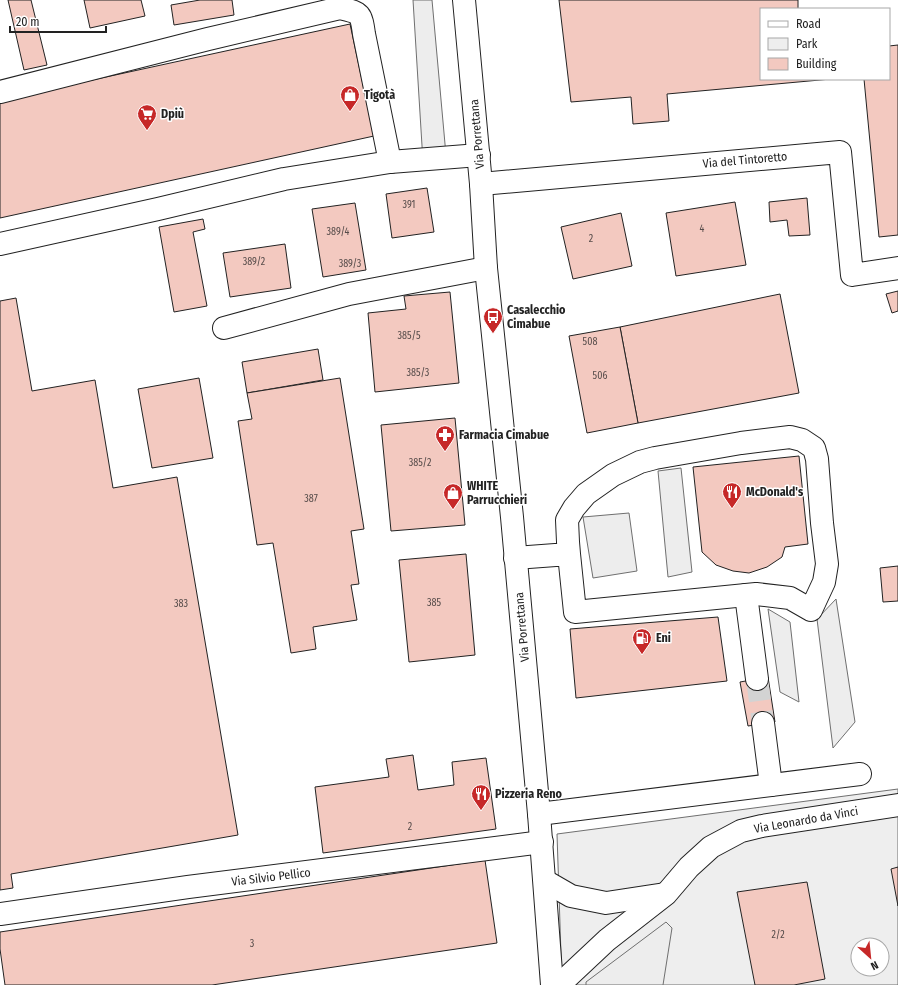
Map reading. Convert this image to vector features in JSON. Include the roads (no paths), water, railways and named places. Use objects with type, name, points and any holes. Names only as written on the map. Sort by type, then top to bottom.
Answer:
[{"type":"street","name":"Via Porrettana","points":[[464,0],[479,155],[486,268],[542,842],[552,985]]},
{"type":"street","points":[[0,92],[208,39],[340,8],[357,12],[362,20],[390,162]]},
{"type":"street","name":"Via del Tintoretto","points":[[481,184],[840,152],[852,275],[898,268]]},
{"type":"street","points":[[0,244],[284,179],[390,162],[479,155]]},
{"type":"street","points":[[224,328],[349,294],[486,268]]},
{"type":"street","points":[[790,437],[802,440],[814,448],[817,459],[827,564],[824,582],[810,610],[790,598],[756,594],[575,612],[569,554],[567,520],[574,508],[586,494],[613,475],[640,462],[741,443],[790,437]]},
{"type":"street","points":[[515,558],[569,554]]},
{"type":"street","points":[[746,595],[757,679]]},
{"type":"street","points":[[763,723],[771,785]]},
{"type":"street","points":[[539,814],[860,774]]},
{"type":"street","name":"Via Leonardo da Vinci","points":[[559,985],[607,940],[666,894],[689,866],[711,847],[741,831],[762,826],[898,805]]},
{"type":"street","name":"Via Silvio Pellico","points":[[0,914],[188,887],[542,842]]},
{"type":"street","points":[[545,881],[571,896],[606,903],[666,894]]},
{"type":"tunnel","points":[[757,679],[763,723]]},
{"type":"place","name":"Tigotà","points":[[350,112]]},
{"type":"place","name":"Dpiù","points":[[147,131]]},
{"type":"place","name":"Casalecchio Cimabue","points":[[493,334]]},
{"type":"place","name":"Farmacia Cimabue","points":[[445,452]]},
{"type":"place","name":"McDonald's","points":[[732,509]]},
{"type":"place","name":"WHITE Parrucchieri","points":[[453,510]]},
{"type":"place","name":"Eni","points":[[642,655]]},
{"type":"place","name":"Pizzeria Reno","points":[[481,811]]}]
